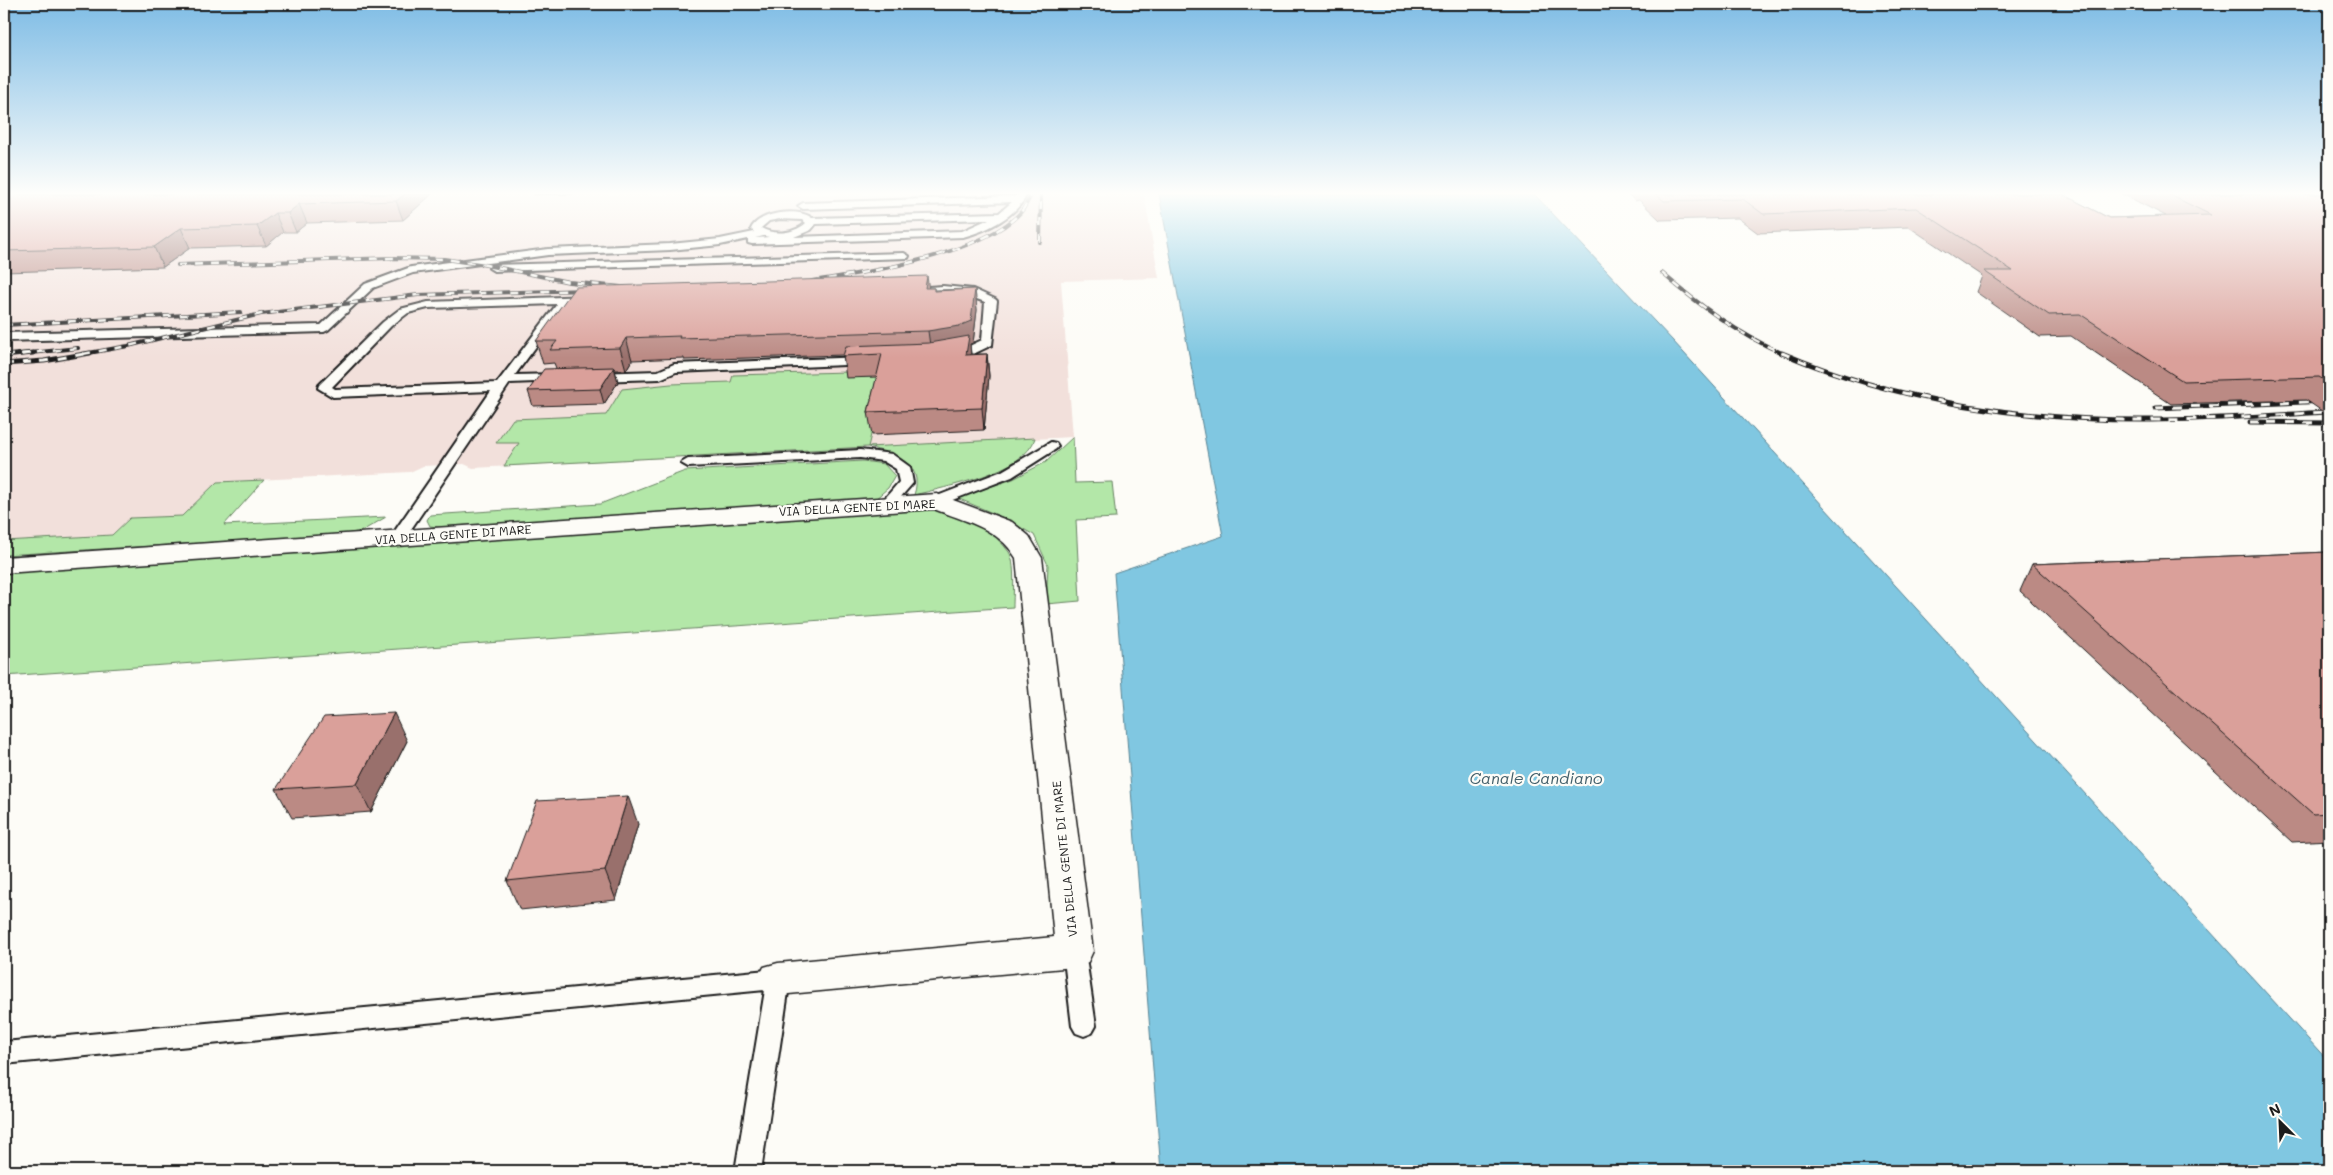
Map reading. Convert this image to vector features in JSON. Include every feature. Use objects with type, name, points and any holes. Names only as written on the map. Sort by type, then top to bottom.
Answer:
[{"type":"street","name":"VIA DELLA GENTE DI MARE","points":[[4,565],[937,501],[1003,527],[1020,542],[1029,558],[1074,951],[778,979]]},
{"type":"lane","points":[[4,337],[324,328],[369,286],[411,270],[548,252],[625,249]]},
{"type":"lane","points":[[411,270],[904,256]]},
{"type":"lane","points":[[900,291],[959,290],[982,295],[991,301],[988,342],[965,353],[939,357]]},
{"type":"lane","points":[[604,299],[428,305],[404,311],[387,324],[324,388],[333,393],[578,377],[660,375],[674,368],[874,361]]},
{"type":"lane","points":[[398,538],[446,465],[565,300]]},
{"type":"lane","points":[[937,501],[1007,474],[1051,446]]},
{"type":"lane","points":[[688,463],[860,454],[888,458],[903,468],[906,482],[888,504]]},
{"type":"lane","points":[[1074,951],[1084,1026]]},
{"type":"lane","points":[[4,1053],[778,979],[748,1171]]},
{"type":"shaded area","points":[[4,249],[1154,249],[1159,278],[1061,281],[1073,437],[473,468],[464,464],[423,466],[410,472],[217,482],[183,516],[130,518],[112,535],[4,541]]},
{"type":"green space","points":[[848,372],[885,376],[868,447],[504,466],[519,443],[496,443],[513,419],[606,415],[622,389],[671,384],[731,382],[733,375]]},
{"type":"green space","points":[[1073,437],[1075,483],[1112,482],[1116,518],[1076,520],[1080,601],[1046,604],[1048,565],[1034,535],[1002,517],[957,498],[1013,479],[1046,462]]},
{"type":"green space","points":[[1035,438],[1028,450],[1017,460],[1001,469],[964,482],[914,495],[916,484],[915,475],[911,467],[896,457],[868,447]]},
{"type":"green space","points":[[863,461],[884,464],[895,476],[888,488],[874,500],[438,527],[430,526],[427,520],[430,515],[600,504],[685,471]]},
{"type":"green space","points":[[264,480],[224,525],[386,517],[362,531],[345,534],[4,555],[4,541],[112,535],[130,518],[182,516],[217,482]]},
{"type":"green space","points":[[943,508],[988,531],[1009,552],[1013,563],[1013,607],[4,676],[4,571]]},
{"type":"water","name":"Canale Candiano","points":[[1169,249],[1586,249],[1673,341],[2329,1062],[2329,1171],[1161,1171],[1114,573],[1223,536]]},
{"type":"building","points":[[4,249],[85,249],[4,251]]},
{"type":"building","points":[[1979,249],[2329,249],[2329,383],[2319,377],[2183,381],[2080,314],[2049,315],[1984,271],[2013,271]]},
{"type":"building","points":[[927,276],[925,288],[934,288],[934,291],[975,289],[971,321],[959,326],[928,331],[626,338],[620,348],[550,350],[557,341],[536,341],[575,287]]},
{"type":"building","points":[[969,336],[966,355],[987,354],[982,408],[868,412],[882,354],[843,356],[846,346],[929,343]]},
{"type":"building","points":[[614,367],[600,389],[528,391],[544,369]]},
{"type":"building","points":[[2329,552],[2329,813],[2313,814],[2032,564]]},
{"type":"building","points":[[394,713],[357,784],[276,789],[324,717]]},
{"type":"building","points":[[628,796],[605,871],[507,881],[537,801]]},
{"type":"railway","points":[[812,281],[892,267],[955,249]]},
{"type":"railway","points":[[178,265],[391,258],[444,259],[486,265],[569,282],[621,287]]},
{"type":"railway","points":[[1662,273],[1691,297],[1735,328],[1784,354]]},
{"type":"railway","points":[[83,354],[128,346],[261,314],[418,295],[587,290]]},
{"type":"railway","points":[[4,325],[241,312]]},
{"type":"railway","points":[[21,354],[78,348]]},
{"type":"railway","points":[[4,356],[33,353]]},
{"type":"railway","points":[[4,364],[44,361],[90,353]]},
{"type":"railway","points":[[1782,353],[1826,370],[1917,396],[2010,412],[2057,417],[2151,420],[2329,412]]},
{"type":"railway","points":[[2155,408],[2329,401]]},
{"type":"railway","points":[[2250,422],[2329,423]]}]
